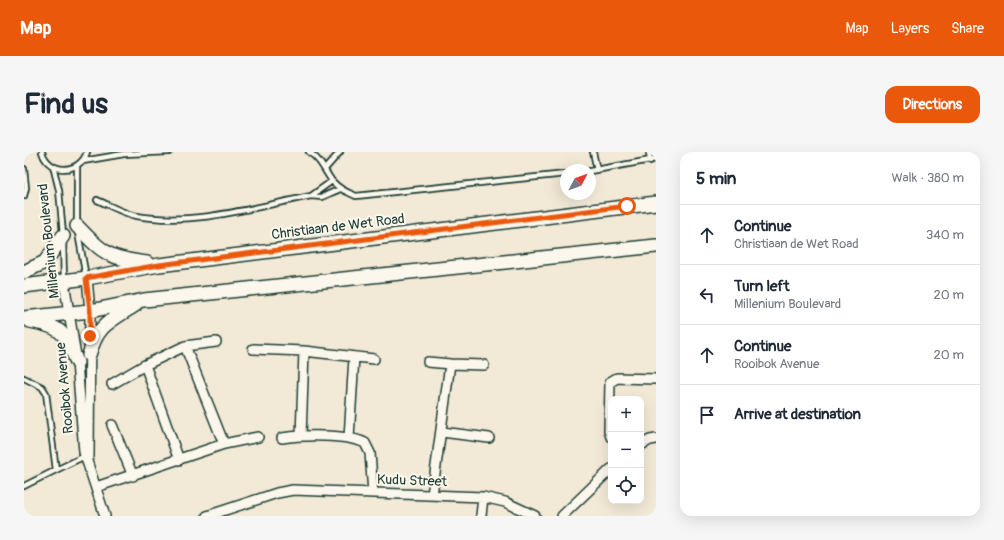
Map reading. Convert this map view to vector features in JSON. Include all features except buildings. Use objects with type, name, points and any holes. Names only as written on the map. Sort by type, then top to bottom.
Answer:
[{"type":"main road","name":"Christiaan de Wet Road","points":[[24,286],[64,282],[159,265],[656,202]]},
{"type":"main road","points":[[77,226],[102,250],[112,256],[159,265]]},
{"type":"main road","points":[[24,272],[45,262],[63,236]]},
{"type":"main road","points":[[24,319],[90,311],[144,300],[656,246]]},
{"type":"main road","points":[[89,355],[94,338],[98,331],[112,319],[144,300]]},
{"type":"main road","points":[[24,319],[46,324],[62,333],[68,341],[77,362]]},
{"type":"street","points":[[86,278],[90,311]]},
{"type":"street","name":"Millenium Boulevard","points":[[64,282],[70,313]]},
{"type":"street","name":"Rooibok Avenue","points":[[88,457],[90,311]]},
{"type":"street","name":"Rooibok Avenue","points":[[70,313],[77,362],[82,435],[96,487],[106,516]]},
{"type":"street","points":[[112,384],[185,346],[216,342]]},
{"type":"street","points":[[185,346],[224,444]]},
{"type":"street","points":[[253,349],[304,351],[374,359]]},
{"type":"street","points":[[301,436],[304,351]]},
{"type":"street","points":[[349,438],[354,357]]},
{"type":"street","points":[[428,362],[484,365]]},
{"type":"street","points":[[432,495],[442,432],[450,364]]},
{"type":"street","points":[[145,366],[179,460]]},
{"type":"street","points":[[609,432],[610,382],[617,378],[656,379]]},
{"type":"street","points":[[112,425],[133,476]]},
{"type":"street","points":[[442,432],[489,438]]},
{"type":"street","points":[[282,438],[301,436],[349,438],[365,444],[370,453],[373,493]]},
{"type":"street","points":[[96,487],[133,476],[224,444],[258,437]]},
{"type":"street","points":[[644,443],[656,439]]},
{"type":"street","points":[[562,516],[608,472]]},
{"type":"street","name":"Kudu Street","points":[[207,516],[285,491],[483,497],[505,502],[535,516]]},
{"type":"street","points":[[481,516],[483,497]]},
{"type":"street","points":[[235,507],[238,516]]},
{"type":"lane","name":"Millenium Boulevard","points":[[42,152],[47,161],[53,166],[65,169],[77,166]]},
{"type":"lane","points":[[86,278],[77,226],[77,166],[83,160],[87,152]]},
{"type":"lane","points":[[118,152],[124,154]]},
{"type":"lane","points":[[83,160],[124,154],[169,152]]},
{"type":"lane","points":[[309,152],[318,158],[332,181],[340,188],[356,196],[483,184],[560,175]]},
{"type":"lane","points":[[325,169],[340,152]]},
{"type":"lane","points":[[593,152],[597,170],[656,159]]},
{"type":"lane","points":[[649,152],[650,160]]},
{"type":"lane","name":"Millenium Boulevard","points":[[53,166],[59,190],[63,236],[64,282]]},
{"type":"lane","points":[[24,169],[26,188],[24,196]]},
{"type":"lane","points":[[312,196],[332,181]]},
{"type":"lane","points":[[97,200],[135,216],[165,218],[218,214],[312,196],[322,196],[340,188]]},
{"type":"lane","points":[[24,378],[42,387],[46,393],[56,470]]},
{"type":"lane","points":[[24,486],[56,470],[88,457]]},
{"type":"route","points":[[90,336],[90,311],[86,278],[159,265],[627,206]]}]
